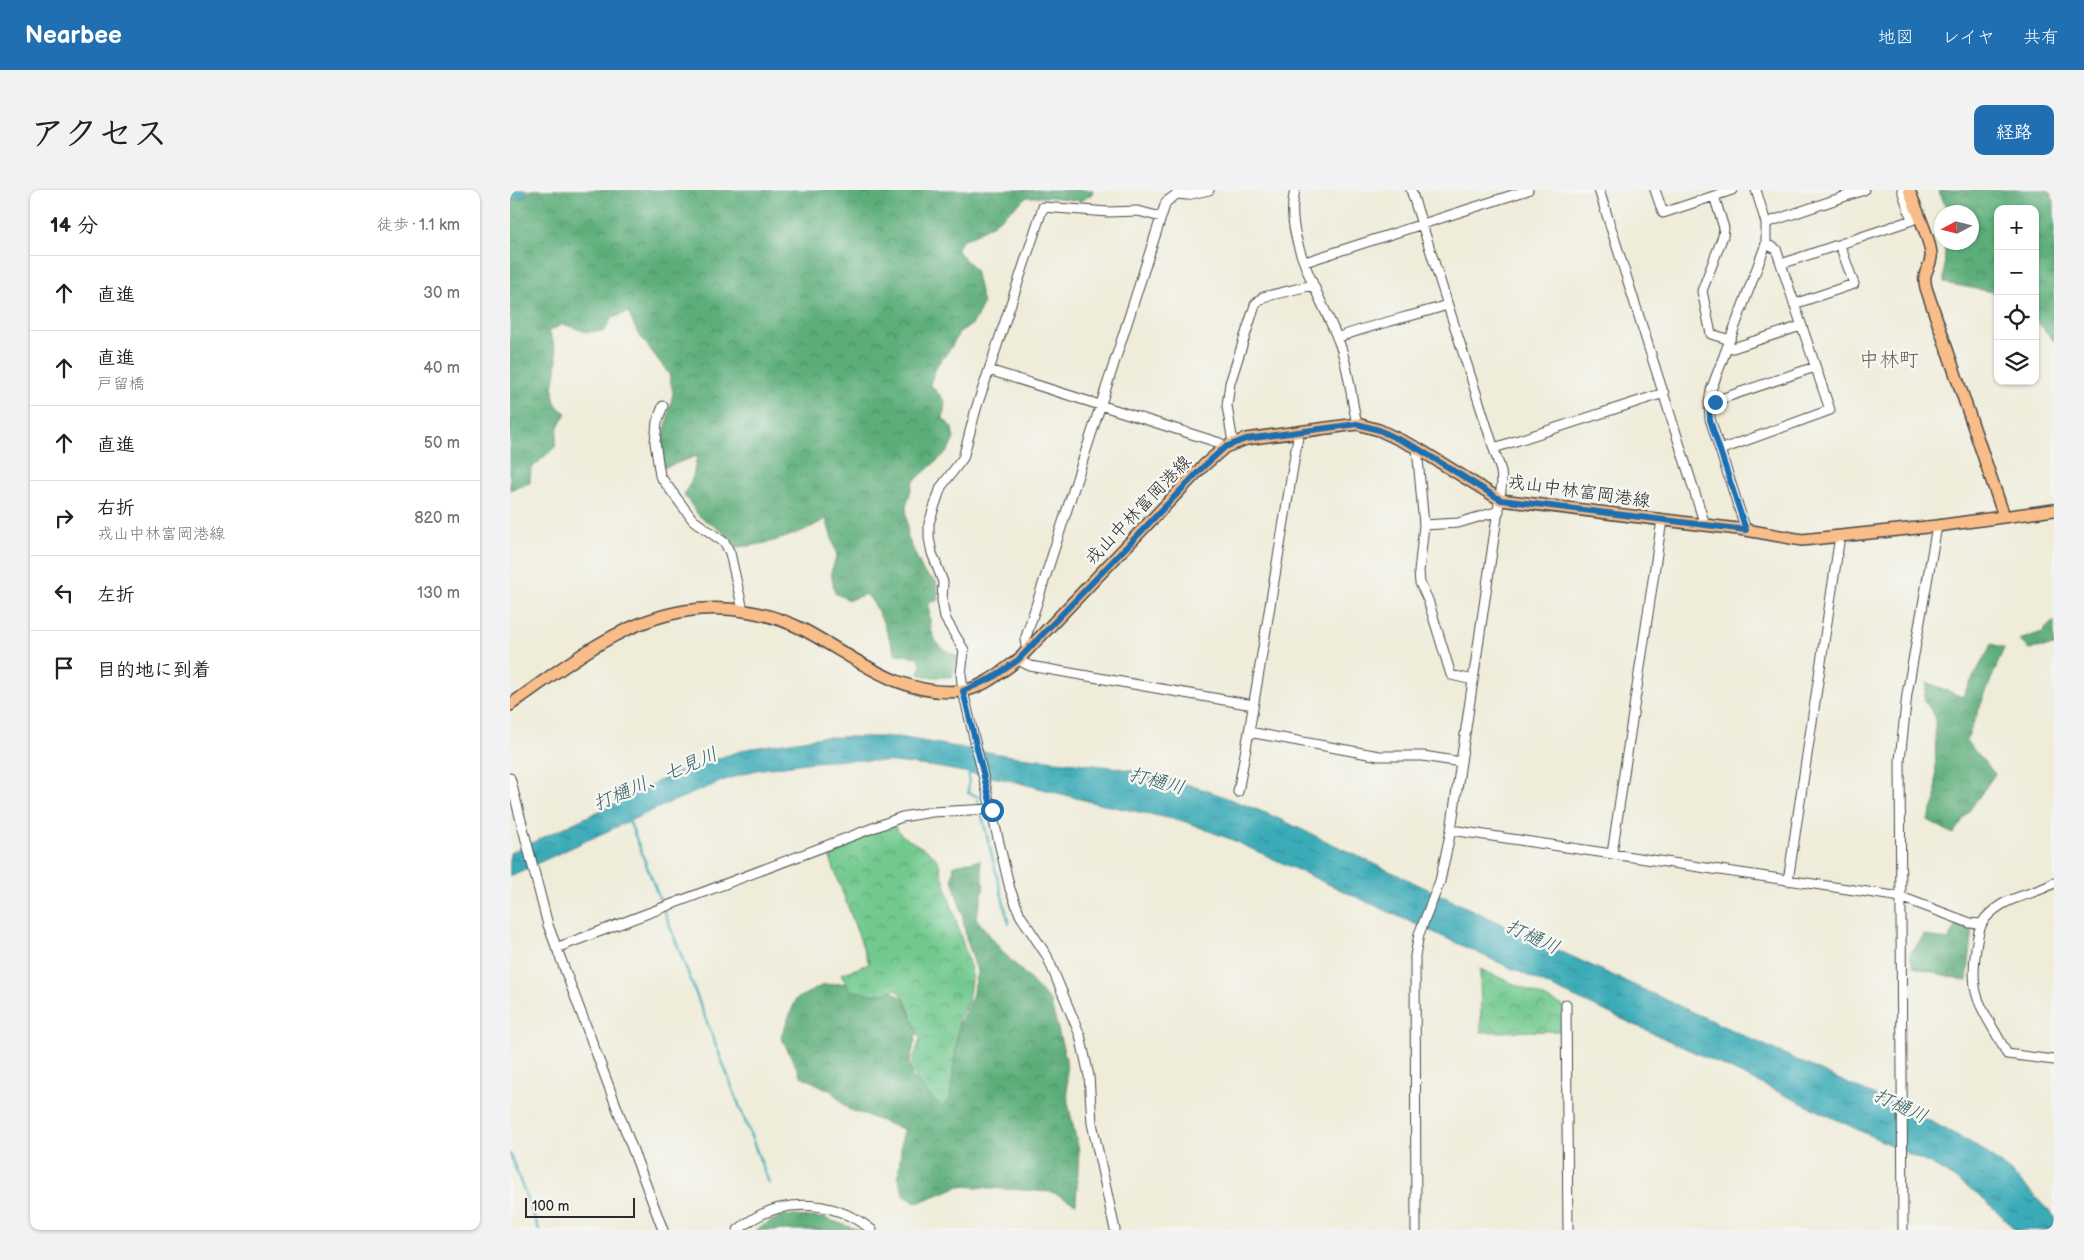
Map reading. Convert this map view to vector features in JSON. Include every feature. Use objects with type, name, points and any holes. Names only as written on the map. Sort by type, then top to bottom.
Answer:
[{"type":"main road","points":[[1909,190],[1930,248],[1931,259],[1926,268],[1924,279],[1926,288],[2004,516]]},
{"type":"main road","name":"戎山中林富岡港線","points":[[510,705],[569,664],[633,626],[658,616],[686,610],[714,608],[743,610],[770,617],[805,630],[886,678],[909,687],[963,691],[992,678],[1018,660],[1202,468],[1229,445],[1299,431],[1357,424],[1379,430],[1417,448],[1500,506],[1662,520],[1746,530],[1789,539],[1937,526],[2054,510]]},
{"type":"street","points":[[1027,651],[1026,640],[1166,202],[1176,192],[1187,195],[1209,190]]},
{"type":"street","points":[[1295,190],[1292,202],[1295,224],[1305,262],[1341,347],[1357,424]]},
{"type":"street","points":[[1411,190],[1501,471],[1500,506],[1451,830],[1438,886],[1419,934],[1415,956],[1416,1230]]},
{"type":"street","points":[[1305,262],[1528,190]]},
{"type":"street","points":[[1599,190],[1705,525]]},
{"type":"street","points":[[1655,190],[1663,213],[1732,190]]},
{"type":"street","points":[[1746,530],[1710,420],[1709,404],[1711,390],[1766,244],[1766,223],[1756,190]]},
{"type":"street","points":[[1766,223],[1864,190]]},
{"type":"street","points":[[1781,264],[1912,220],[1902,190]]},
{"type":"street","points":[[1714,196],[1724,228],[1723,236],[1702,294],[1708,311],[1711,334],[1729,343],[1733,348],[1801,326]]},
{"type":"street","points":[[1115,1230],[1092,1123],[1089,1076],[1080,1035],[1048,956],[1020,915],[1014,901],[963,691],[961,674],[964,650],[946,618],[942,600],[943,582],[932,553],[929,523],[942,487],[963,458],[967,439],[989,370],[1043,208],[1108,212],[1138,211],[1161,217]]},
{"type":"street","points":[[1720,450],[1830,410],[1776,249],[1766,244]]},
{"type":"street","points":[[1794,304],[1854,284],[1840,244]]},
{"type":"street","points":[[989,370],[1229,445],[1227,406],[1230,383],[1255,305],[1263,297],[1313,284]]},
{"type":"street","points":[[1337,338],[1358,329],[1405,319],[1447,305]]},
{"type":"street","points":[[1709,404],[1815,368]]},
{"type":"street","points":[[1494,448],[1664,393]]},
{"type":"street","points":[[663,406],[657,422],[655,442],[660,476],[693,520],[725,543],[732,561],[743,610]]},
{"type":"street","points":[[1238,792],[1299,431]]},
{"type":"street","points":[[1417,448],[1424,525],[1419,572],[1420,583],[1428,600],[1452,675],[1473,680]]},
{"type":"street","points":[[1424,525],[1458,524],[1500,506]]},
{"type":"street","points":[[1612,854],[1662,520]]},
{"type":"street","points":[[1903,1230],[1899,805],[1903,720],[1937,526]]},
{"type":"street","points":[[1788,881],[1840,536]]},
{"type":"street","points":[[1018,660],[1030,666],[1253,705]]},
{"type":"street","points":[[1249,732],[1379,756],[1423,756],[1461,762]]},
{"type":"street","points":[[510,778],[556,948],[663,1230]]},
{"type":"street","points":[[556,948],[902,817],[932,812],[992,810]]},
{"type":"street","points":[[1451,830],[1901,897],[1970,923],[1980,924]]},
{"type":"street","points":[[2054,882],[2002,904],[1980,924],[1973,983],[1975,995],[2007,1054],[2054,1060]]},
{"type":"street","points":[[1566,1004],[1568,1230]]},
{"type":"street","points":[[738,1230],[750,1219],[765,1211],[795,1205],[820,1206],[835,1210],[872,1230]]},
{"type":"green space","points":[[531,190],[1093,190],[1092,194],[1081,201],[1051,197],[1027,197],[995,223],[971,237],[963,239],[957,250],[975,270],[983,304],[973,324],[959,332],[951,348],[937,365],[930,384],[945,401],[943,418],[952,428],[954,439],[947,452],[913,482],[906,507],[908,538],[924,573],[936,581],[939,600],[929,603],[933,636],[942,648],[958,656],[952,677],[929,677],[919,674],[921,663],[918,657],[896,654],[876,607],[866,594],[849,600],[835,593],[831,572],[837,555],[826,519],[805,530],[783,538],[737,547],[723,532],[699,516],[684,495],[693,477],[697,456],[663,468],[661,450],[673,393],[669,374],[637,332],[628,312],[612,318],[604,331],[586,332],[563,324],[549,331],[557,357],[553,395],[559,408],[566,413],[558,427],[555,447],[531,469],[530,483],[510,490],[510,200],[522,198]]},
{"type":"green space","points":[[1938,190],[2048,190],[2054,201],[2054,341],[2039,324],[2039,205],[1994,205],[1994,292],[1944,283],[1945,250],[1979,250],[1979,205],[1945,205]]},
{"type":"green space","points":[[2054,620],[2054,646],[2029,649],[2019,640],[2042,632]]},
{"type":"green space","points":[[1992,644],[2004,648],[1966,741],[1995,774],[1953,834],[1928,820],[1936,799],[1935,716],[1924,700],[1927,682],[1962,697]]},
{"type":"green space","points":[[894,825],[903,836],[933,855],[938,861],[972,973],[968,1002],[959,1019],[950,1099],[942,1107],[922,1088],[910,1069],[920,1039],[906,1001],[897,989],[877,995],[850,990],[841,974],[869,964],[827,850]]},
{"type":"green space","points":[[980,860],[984,887],[976,918],[1003,952],[1050,1000],[1066,1059],[1068,1103],[1079,1151],[1076,1204],[1052,1192],[960,1186],[917,1203],[904,1196],[898,1178],[903,1129],[848,1109],[831,1091],[801,1076],[781,1037],[796,999],[823,985],[845,983],[892,991],[904,999],[917,1031],[909,1066],[912,1077],[937,1096],[950,1091],[960,1022],[972,997],[977,971],[966,938],[962,913],[952,879],[954,865]]},
{"type":"green space","points":[[1958,920],[1973,929],[1967,981],[1913,967],[1910,954],[1924,935],[1948,940]]},
{"type":"green space","points":[[1480,969],[1564,1006],[1564,1031],[1481,1032]]},
{"type":"green space","points":[[783,1215],[824,1218],[859,1230],[755,1230]]},
{"type":"water","points":[[510,190],[528,190],[521,198],[510,199]]},
{"type":"water","name":"打樋川","points":[[821,737],[898,737],[1011,756],[1112,767],[1153,774],[1209,791],[1271,815],[1536,940],[1934,1123],[1979,1147],[2011,1172],[2054,1216],[2054,1230],[2015,1230],[1997,1211],[1976,1194],[1932,1165],[1711,1060],[1230,839],[1183,821],[1099,804],[1008,780],[936,767],[854,760],[813,762],[756,770],[725,780],[662,806],[510,876],[510,853],[616,803],[672,774],[746,749]]},
{"type":"waterway","points":[[969,771],[968,793],[977,796],[1009,924]]},
{"type":"waterway","points":[[629,820],[769,1183]]},
{"type":"waterway","points":[[510,1154],[539,1230]]},
{"type":"district","name":"中林町","points":[[1889,359]]},
{"type":"route","points":[[992,810],[963,691],[992,678],[1018,660],[1202,468],[1225,447],[1246,439],[1357,424],[1379,430],[1417,448],[1501,500],[1521,504],[1746,530],[1710,420],[1709,404],[1715,402]]},
{"type":"water label","name":"打樋川、七見川","points":[[655,778]]}]
